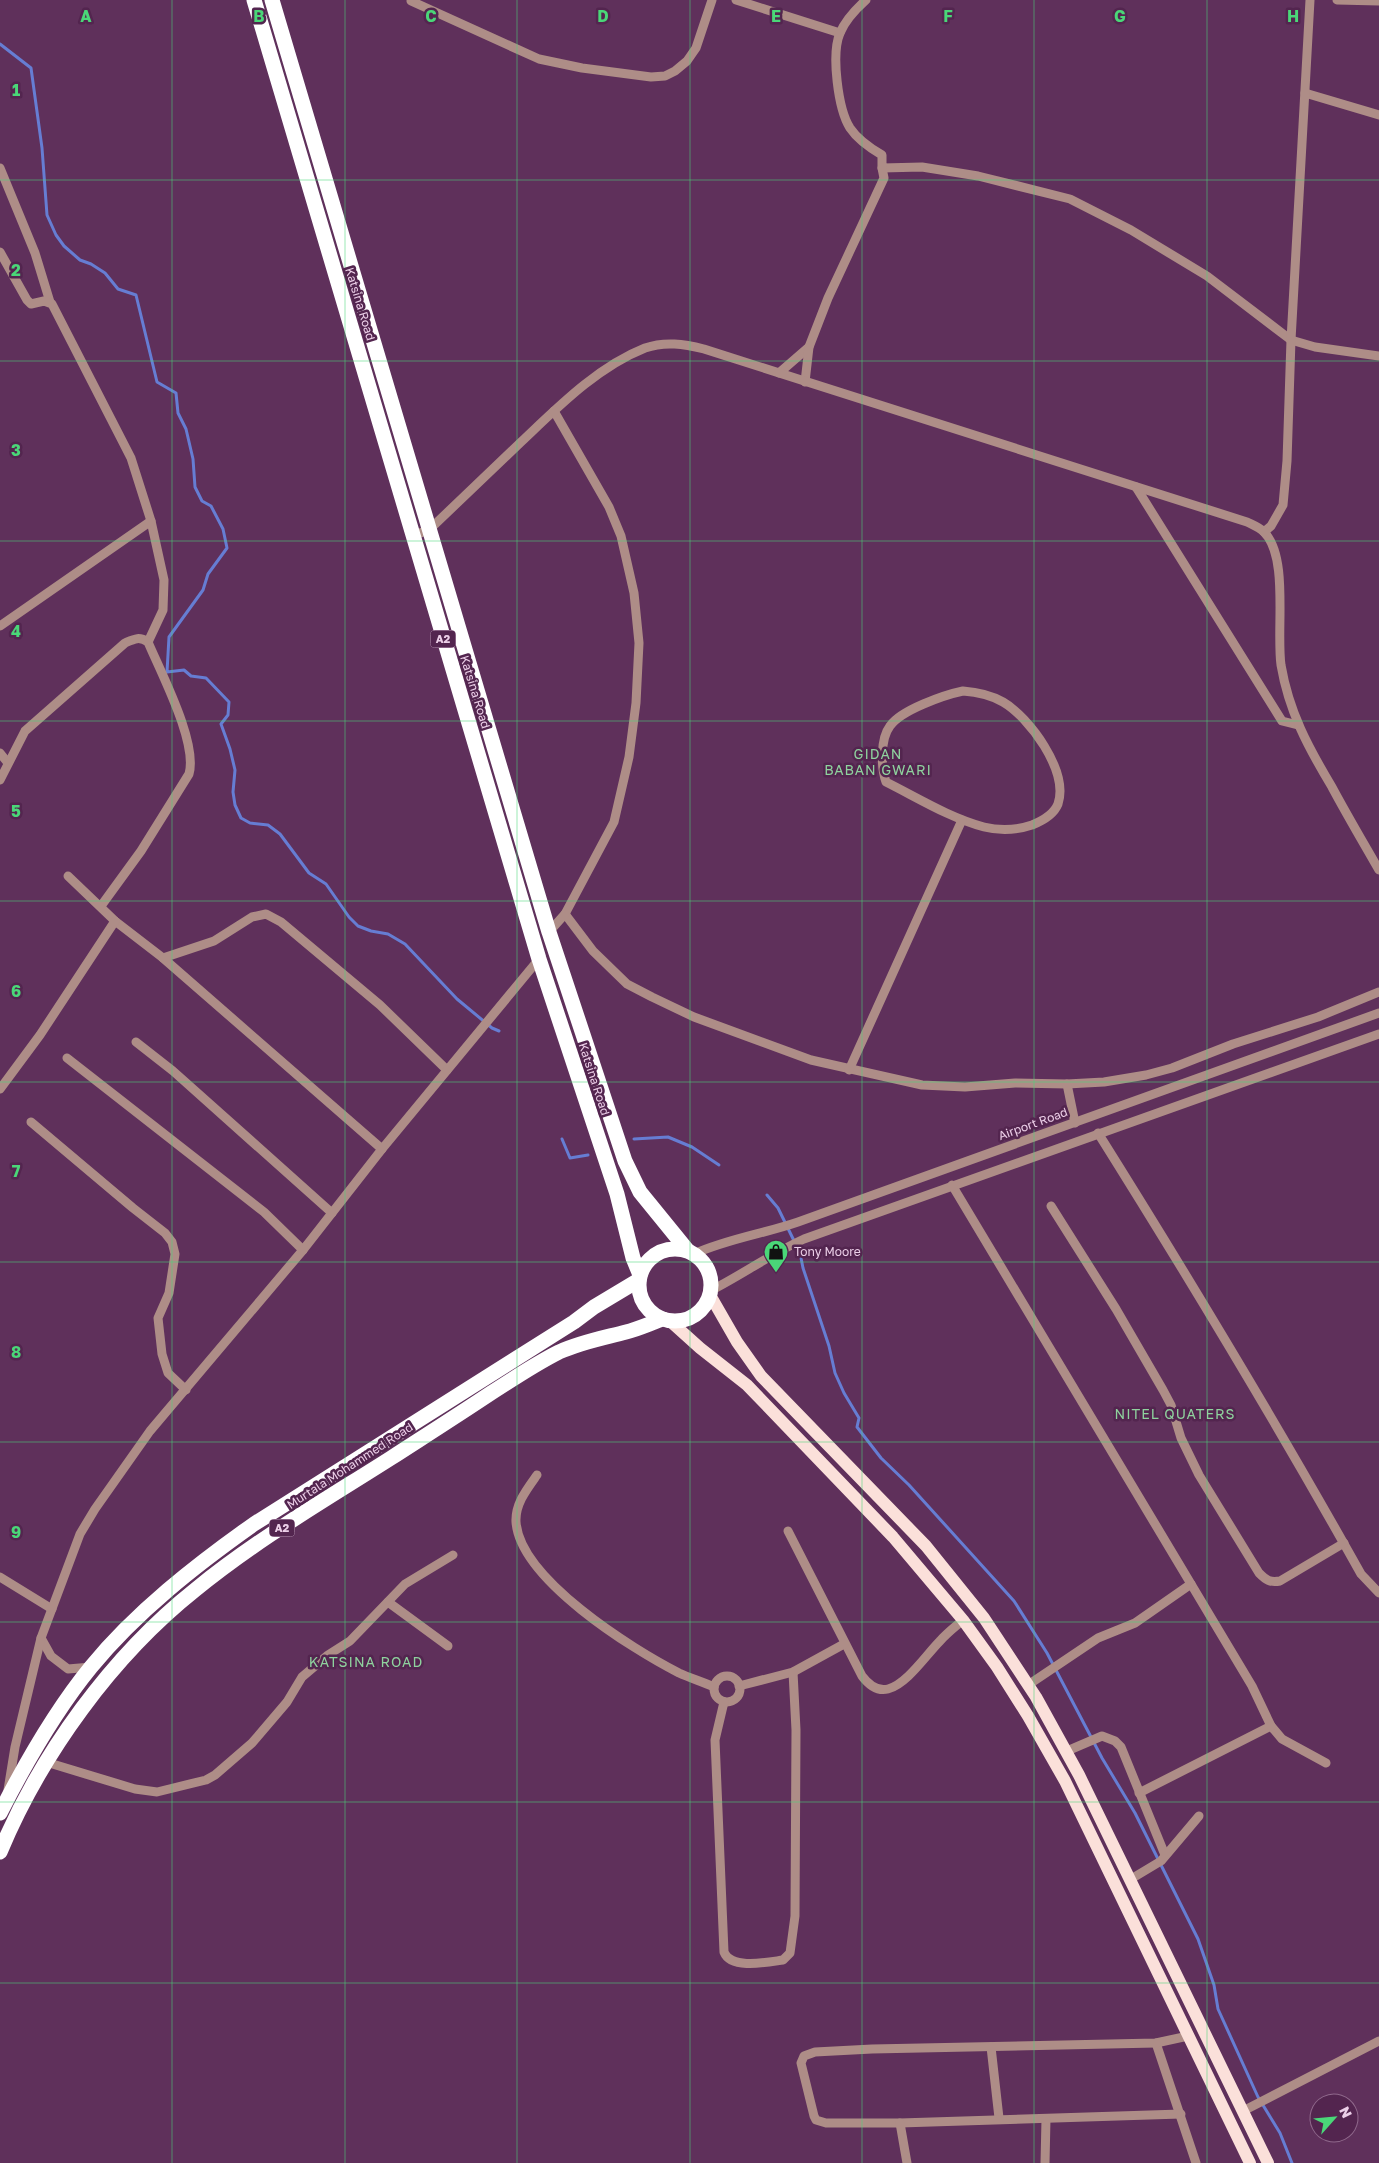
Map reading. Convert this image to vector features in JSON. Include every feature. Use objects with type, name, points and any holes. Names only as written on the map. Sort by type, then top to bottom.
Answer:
[{"type":"highway","name":"Katsina Road","points":[[254,0],[539,959],[617,1194],[640,1278]]},
{"type":"highway","name":"Katsina Road","points":[[272,0],[549,932],[631,1176],[640,1192],[691,1253]]},
{"type":"highway","name":"A2","points":[[670,1250],[691,1253],[706,1267],[710,1279],[711,1293],[704,1308],[694,1316],[683,1321],[667,1320],[651,1312],[644,1302],[640,1278],[648,1262],[658,1254],[670,1250]]},
{"type":"highway","name":"Murtala Mohammed Road","points":[[3,1807],[32,1754],[91,1667],[152,1605],[211,1555],[254,1524],[574,1322],[640,1278]]},
{"type":"highway","name":"Murtala Mohammed Road","points":[[0,1852],[13,1823],[46,1762],[83,1708],[118,1665],[154,1626],[194,1590],[242,1555],[538,1364],[581,1343],[667,1320]]},
{"type":"main road","points":[[711,1293],[737,1342],[761,1376],[926,1546],[984,1618],[1028,1685],[1067,1751],[1268,2163]]},
{"type":"main road","points":[[667,1320],[747,1385],[893,1536],[963,1620],[1028,1716],[1065,1781],[1250,2163]]},
{"type":"street","points":[[410,1],[539,58],[582,68],[651,77],[670,73],[687,61],[696,48],[712,0]]},
{"type":"street","points":[[736,0],[840,33]]},
{"type":"street","points":[[805,382],[809,347],[828,298],[884,178],[882,156],[856,135],[843,114],[837,79],[837,44],[840,33],[854,11],[866,0]]},
{"type":"street","points":[[1264,532],[1275,521],[1283,505],[1287,461],[1291,340],[1310,0]]},
{"type":"street","points":[[1337,0],[1379,1]]},
{"type":"street","points":[[1305,93],[1379,115]]},
{"type":"street","points":[[882,168],[922,167],[978,176],[1070,200],[1124,226],[1207,276],[1291,340],[1315,347],[1379,356]]},
{"type":"street","points":[[0,168],[35,253],[50,302],[131,458],[151,522],[164,580],[163,610],[148,642]]},
{"type":"street","points":[[0,252],[27,300],[32,304],[50,302]]},
{"type":"street","points":[[413,536],[430,529],[575,392],[617,363],[645,348],[664,343],[690,345],[1247,522],[1264,532],[1271,542],[1277,560],[1279,576],[1279,648],[1286,688],[1298,726],[1379,870]]},
{"type":"street","points":[[779,373],[809,347]]},
{"type":"street","points":[[549,932],[565,914],[614,822],[630,757],[636,703],[639,643],[634,593],[621,536],[609,507],[554,411]]},
{"type":"street","points":[[1136,487],[1282,721],[1298,726]]},
{"type":"street","points":[[0,626],[151,522]]},
{"type":"street","points":[[0,780],[26,731],[119,648],[136,638],[141,638],[148,642],[180,721],[192,765],[190,774],[141,850],[101,906]]},
{"type":"street","points":[[963,691],[980,692],[1003,702],[1025,719],[1045,747],[1060,787],[1058,805],[1046,819],[1017,830],[985,827],[962,820],[886,782],[882,772],[882,750],[890,726],[908,712],[945,695],[963,691]]},
{"type":"street","points":[[0,753],[8,763]]},
{"type":"street","points":[[849,1070],[962,820]]},
{"type":"street","points":[[68,876],[116,921],[163,958],[382,1149]]},
{"type":"street","points":[[163,958],[214,941],[252,917],[266,914],[281,922],[380,1005],[447,1070]]},
{"type":"street","points":[[565,914],[593,950],[627,984],[694,1017],[811,1060],[922,1085],[965,1087],[1015,1083],[1067,1084],[1116,1080],[1146,1075],[1172,1068],[1233,1044],[1318,1017],[1379,992]]},
{"type":"street","points":[[0,1089],[40,1035],[116,921]]},
{"type":"street","points":[[3,1807],[41,1638],[80,1534],[95,1508],[150,1431],[303,1250],[382,1149],[539,959]]},
{"type":"street","name":"Airport Road","points":[[691,1253],[798,1222],[1379,1013]]},
{"type":"street","points":[[711,1293],[780,1250],[804,1239],[1379,1034]]},
{"type":"street","points":[[136,1042],[173,1071],[332,1213]]},
{"type":"street","points":[[67,1058],[264,1212],[303,1250]]},
{"type":"street","points":[[1067,1084],[1074,1123]]},
{"type":"street","points":[[31,1122],[132,1208],[165,1232],[172,1242],[175,1254],[169,1293],[158,1318],[162,1354],[168,1373],[186,1390]]},
{"type":"street","points":[[1098,1133],[1184,1270],[1361,1574],[1379,1593]]},
{"type":"street","points":[[952,1186],[1252,1686],[1272,1726],[1282,1739],[1326,1762]]},
{"type":"street","points":[[1051,1206],[1116,1309],[1163,1390],[1171,1405],[1181,1438],[1199,1475],[1259,1572],[1266,1580],[1280,1581],[1344,1543]]},
{"type":"street","points":[[537,1475],[522,1498],[517,1510],[516,1521],[524,1548],[534,1563],[546,1577],[588,1616],[640,1651],[680,1673],[714,1687]]},
{"type":"street","points":[[788,1531],[844,1644],[869,1685],[880,1689],[888,1689],[907,1676],[963,1620]]},
{"type":"street","points":[[46,1762],[135,1790],[157,1792],[206,1780],[215,1775],[252,1743],[287,1702],[302,1677],[328,1655],[350,1641],[405,1584],[453,1555]]},
{"type":"street","points":[[0,1577],[52,1609]]},
{"type":"street","points":[[1028,1685],[1098,1638],[1134,1623],[1191,1584]]},
{"type":"street","points":[[388,1602],[448,1646]]},
{"type":"street","points":[[41,1638],[51,1656],[68,1669],[91,1667]]},
{"type":"street","points":[[739,1686],[793,1672],[844,1644]]},
{"type":"street","points":[[724,1702],[715,1740],[724,1952],[728,1959],[734,1962],[783,1960],[790,1952],[795,1916],[796,1730],[793,1672]]},
{"type":"street","points":[[725,1677],[733,1678],[739,1686],[739,1692],[736,1699],[724,1702],[715,1695],[714,1687],[718,1680],[725,1677]]},
{"type":"street","points":[[1139,1793],[1272,1726]]},
{"type":"street","points":[[1067,1751],[1102,1736],[1109,1738],[1121,1747],[1139,1793],[1160,1861]]},
{"type":"street","points":[[1131,1880],[1160,1861],[1199,1816]]},
{"type":"street","points":[[1181,2114],[999,2118],[900,2123],[826,2123],[816,2120],[811,2106],[801,2059],[815,2052],[863,2049],[992,2048],[1156,2043],[1188,2036]]},
{"type":"street","points":[[1243,2111],[1379,2041]]},
{"type":"street","points":[[1156,2043],[1196,2163]]},
{"type":"street","points":[[992,2048],[999,2118]]},
{"type":"street","points":[[1045,2163],[1046,2118]]},
{"type":"street","points":[[900,2123],[907,2163]]},
{"type":"waterway","points":[[0,44],[31,68],[42,148],[47,215],[56,235],[64,246],[80,260],[91,264],[105,273],[118,289],[136,295],[157,382],[176,393],[178,413],[186,429],[193,459],[195,487],[202,501],[211,506],[223,529],[227,548],[208,574],[203,590],[169,637],[167,672],[184,670],[191,676],[206,678],[229,702],[228,715],[221,724],[235,770],[233,792],[235,805],[241,818],[250,823],[268,825],[280,834],[309,873],[326,884],[349,917],[358,926],[388,934],[405,944],[457,999],[492,1028],[499,1031]]},
{"type":"waterway","points":[[634,1139],[668,1137],[692,1147],[719,1165]]},
{"type":"waterway","points":[[562,1139],[570,1158],[588,1155]]},
{"type":"waterway","points":[[767,1195],[778,1208],[800,1253],[803,1268],[829,1346],[835,1373],[859,1418],[857,1427],[881,1458],[909,1485],[1014,1601],[1047,1653],[1102,1758],[1135,1813],[1198,1939],[1214,1985],[1218,2009],[1258,2097],[1280,2133],[1292,2163]]},
{"type":"place","name":"Tony Moore","points":[[776,1273]]},
{"type":"district","name":"GIDAN BABAN GWARI","points":[[878,762]]},
{"type":"district","name":"NITEL QUATERS","points":[[1175,1414]]},
{"type":"district","name":"KATSINA ROAD","points":[[366,1662]]}]
